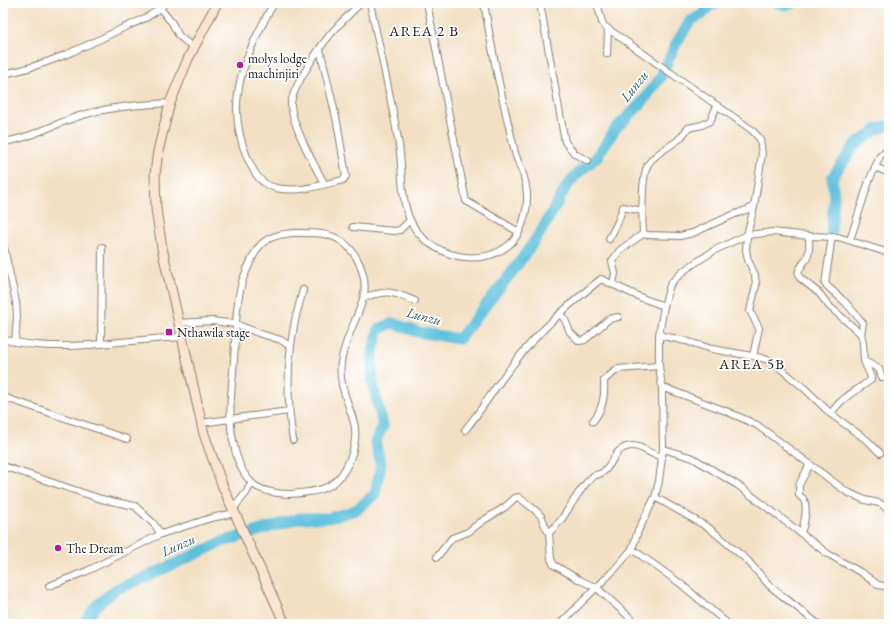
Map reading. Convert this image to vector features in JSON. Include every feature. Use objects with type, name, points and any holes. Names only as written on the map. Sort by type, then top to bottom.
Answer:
[{"type":"main road","points":[[217,3],[180,76],[170,103],[158,151],[155,174],[156,209],[162,248],[201,423],[214,464],[285,624]]},
{"type":"street","points":[[3,74],[15,72],[68,54],[152,14],[166,3]]},
{"type":"street","points":[[274,3],[260,27],[248,54],[239,82],[236,106],[237,118],[245,152],[257,178],[268,185],[286,190],[308,188],[343,180],[346,176],[337,122],[320,49]]},
{"type":"street","points":[[324,184],[314,166],[298,130],[291,104],[292,96],[320,49],[334,30],[361,3]]},
{"type":"street","points":[[370,3],[400,147],[405,202],[410,220],[415,230],[425,241],[442,251],[472,258],[500,251],[511,244],[519,232],[525,215],[527,187],[514,150],[484,3]]},
{"type":"street","points":[[427,3],[466,201],[484,210],[504,224],[519,232]]},
{"type":"street","points":[[540,3],[565,142],[576,154],[588,161]]},
{"type":"street","points":[[597,3],[602,22],[608,29],[752,130],[760,139],[762,154],[754,207],[747,235],[747,255],[755,275],[756,285],[750,311],[759,328],[753,356]]},
{"type":"street","points":[[160,8],[172,23],[179,36],[194,48]]},
{"type":"street","points":[[607,54],[608,29]]},
{"type":"street","points":[[3,142],[17,140],[91,113],[141,105],[170,103]]},
{"type":"street","points":[[643,234],[642,211],[644,173],[649,162],[661,150],[667,148],[678,140],[688,128],[702,125],[710,121],[717,106]]},
{"type":"street","points":[[850,240],[869,181],[880,156],[889,149]]},
{"type":"street","points":[[876,167],[889,173]]},
{"type":"street","points":[[609,239],[617,224],[623,207],[642,211]]},
{"type":"street","points":[[613,284],[615,273],[612,261],[620,250],[643,234],[680,236],[693,233],[754,207]]},
{"type":"street","points":[[353,227],[394,231],[400,230],[410,220]]},
{"type":"street","points":[[560,624],[597,588],[632,549],[638,531],[655,497],[659,481],[663,449],[659,335],[664,306],[670,285],[686,269],[715,250],[747,235],[773,232],[809,236],[832,236],[850,240],[889,253]]},
{"type":"street","points":[[307,233],[327,235],[339,239],[353,253],[360,265],[364,283],[364,297],[345,346],[341,364],[342,384],[354,424],[356,440],[351,457],[341,476],[330,486],[318,490],[289,494],[276,493],[251,484],[237,457],[233,444],[231,419],[236,324],[244,278],[254,256],[264,242],[271,237],[281,234],[307,233]]},
{"type":"street","points":[[809,236],[808,255],[801,266],[798,276],[819,293],[829,306],[861,334]]},
{"type":"street","points":[[831,414],[847,396],[871,380],[864,361],[861,334],[864,323],[846,303],[825,284],[832,236]]},
{"type":"street","points":[[101,344],[102,247]]},
{"type":"street","points":[[4,248],[16,302],[16,342]]},
{"type":"street","points":[[465,430],[475,419],[509,370],[531,343],[572,302],[601,279],[642,298],[664,306]]},
{"type":"street","points":[[293,440],[289,411],[291,347],[294,326],[303,290]]},
{"type":"street","points":[[364,297],[383,292],[394,292],[415,301]]},
{"type":"street","points":[[560,314],[566,320],[570,332],[579,341],[586,340],[609,319],[618,318]]},
{"type":"street","points":[[178,323],[212,321],[236,324],[281,340],[291,347]]},
{"type":"street","points":[[659,335],[712,349],[753,356],[771,361],[804,388],[831,414],[868,441],[880,453]]},
{"type":"street","points":[[3,339],[38,345],[67,347],[181,336]]},
{"type":"street","points":[[864,361],[879,368],[882,377]]},
{"type":"street","points":[[593,421],[603,404],[604,380],[618,369],[659,366]]},
{"type":"street","points":[[662,388],[726,411],[757,425],[847,492],[865,500],[879,503],[889,512]]},
{"type":"street","points":[[3,397],[126,439]]},
{"type":"street","points":[[201,423],[289,411]]},
{"type":"street","points":[[550,533],[565,514],[580,489],[594,475],[603,472],[618,452],[624,447],[639,446],[656,456],[662,456]]},
{"type":"street","points":[[663,449],[693,458],[739,486],[828,554],[862,572],[878,585],[884,586]]},
{"type":"street","points":[[801,533],[805,522],[805,505],[804,501],[799,495],[799,485],[810,464]]},
{"type":"street","points":[[3,466],[102,499],[135,506],[154,524],[161,534]]},
{"type":"street","points":[[50,586],[87,571],[161,534],[234,511],[251,484]]},
{"type":"street","points":[[437,557],[452,538],[468,532],[481,522],[506,507],[518,497],[536,510],[541,516],[550,533],[551,559],[554,565],[597,588],[638,624]]},
{"type":"street","points":[[655,497],[709,528],[747,560],[770,586],[818,624]]},
{"type":"street","points":[[632,549],[681,584],[728,624]]},
{"type":"waterway","name":"Lunzu","points":[[83,624],[96,606],[116,589],[142,579],[222,542],[300,518],[329,518],[356,510],[375,494],[381,464],[375,442],[383,426],[372,381],[373,351],[379,329],[393,323],[417,332],[459,339],[516,267],[542,230],[566,187],[578,173],[596,158],[616,128],[641,104],[660,78],[676,44],[690,21],[703,14],[709,6],[719,3]]},
{"type":"waterway","name":"Lunzu","points":[[777,3],[785,5],[794,3]]},
{"type":"waterway","points":[[831,232],[834,197],[832,178],[855,145],[876,130],[889,125]]},
{"type":"place","name":"molys lodge machinjiri","points":[[240,65]]},
{"type":"place","name":"Nthawila stage","points":[[169,332]]},
{"type":"place","name":"The Dream","points":[[58,548]]},
{"type":"district","name":"AREA 2 B","points":[[424,31]]},
{"type":"district","name":"AREA 5B","points":[[752,364]]}]
